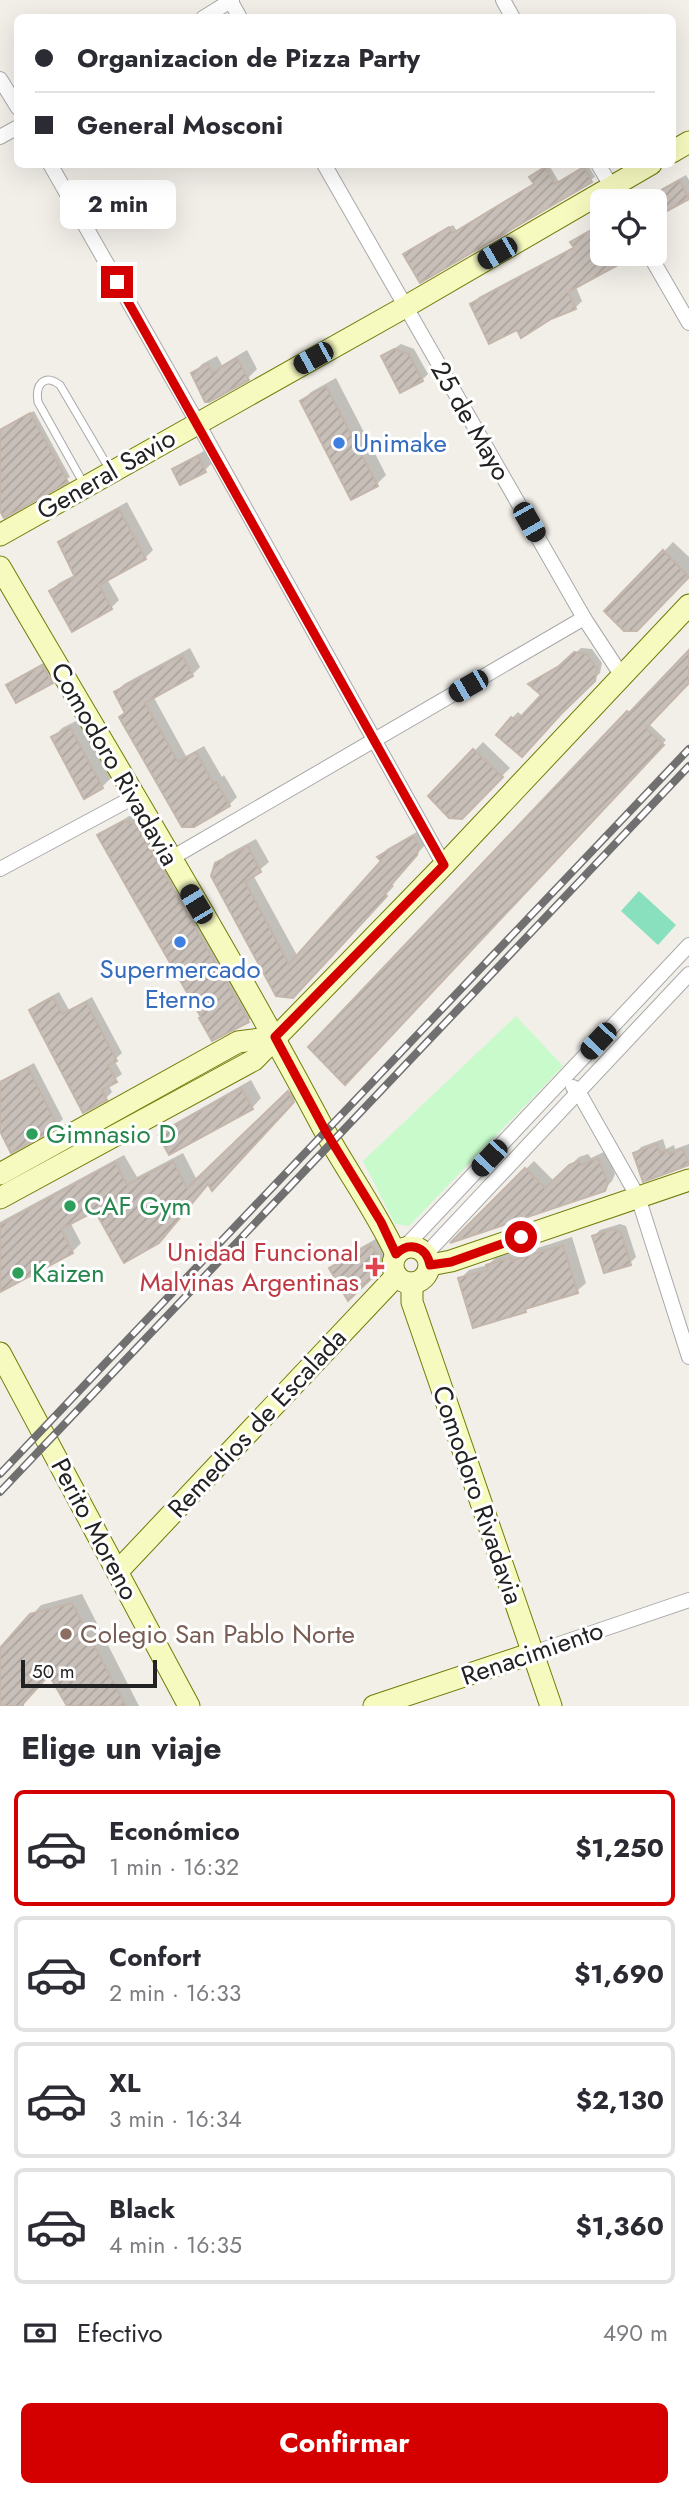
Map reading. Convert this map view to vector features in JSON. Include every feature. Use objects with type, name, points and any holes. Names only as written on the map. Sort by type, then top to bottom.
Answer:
[{"type":"street","points":[[209,14],[231,0]]},
{"type":"street","points":[[0,79],[14,102]]},
{"type":"street","points":[[52,168],[444,865]]},
{"type":"street","name":"25 de Mayo","points":[[326,168],[584,618],[622,676]]},
{"type":"street","points":[[600,168],[612,189]]},
{"type":"street","name":"General Savio","points":[[621,189],[646,168]]},
{"type":"street","name":"General Savio","points":[[0,535],[197,422],[590,207]]},
{"type":"street","points":[[656,266],[689,323]]},
{"type":"street","name":"Comodoro Rivadavia","points":[[0,567],[275,1037],[326,1132],[400,1251]]},
{"type":"street","points":[[0,1198],[254,1060],[444,865],[689,605]]},
{"type":"street","points":[[170,859],[584,618]]},
{"type":"street","points":[[0,869],[134,797]]},
{"type":"street","points":[[689,945],[400,1251],[392,1265],[404,1280],[426,1275],[428,1259],[578,1091],[689,974]]},
{"type":"street","points":[[0,1174],[239,1042],[275,1037]]},
{"type":"street","points":[[562,1079],[578,1091],[638,1197],[689,1357]]},
{"type":"street","points":[[400,1251],[416,1247],[428,1259],[451,1262],[689,1181]]},
{"type":"street","name":"Comodoro Rivadavia","points":[[404,1280],[551,1706]]},
{"type":"street","name":"Remedios de Escalada","points":[[118,1571],[404,1280]]},
{"type":"street","name":"Perito Moreno","points":[[0,1353],[189,1706]]},
{"type":"street","name":"Renacimiento","points":[[374,1706],[689,1600]]},
{"type":"lane","points":[[85,486],[38,402],[36,391],[40,384],[47,380],[54,380],[60,385],[111,472]]},
{"type":"green space","points":[[639,891],[676,925],[658,945],[621,911]]},
{"type":"green space","points":[[516,1016],[563,1066],[409,1226],[395,1224],[363,1161]]},
{"type":"building","points":[[546,168],[555,184],[585,168],[592,182],[420,283],[403,254],[449,227],[453,233],[534,184],[529,177]]},
{"type":"building","points":[[680,180],[689,199],[667,211],[667,189],[663,189]]},
{"type":"building","points":[[590,231],[590,266],[616,266],[568,292],[576,309],[551,319],[521,338],[517,330],[489,344],[470,304],[574,248],[570,242]]},
{"type":"building","points":[[394,349],[409,354],[423,381],[400,393],[381,356]]},
{"type":"building","points":[[237,358],[249,380],[205,402],[191,373],[208,364],[212,373]]},
{"type":"building","name":"Unimake","points":[[326,386],[378,486],[351,500],[300,401]]},
{"type":"building","points":[[30,413],[68,482],[4,518],[0,511],[0,430]]},
{"type":"building","points":[[198,456],[206,472],[180,485],[172,469]]},
{"type":"building","points":[[119,509],[146,559],[99,585],[112,609],[72,632],[49,591],[75,577],[58,542]]},
{"type":"building","points":[[663,550],[689,577],[637,631],[624,631],[604,611]]},
{"type":"building","points":[[689,650],[689,683],[646,728],[664,745],[345,1085],[308,1047],[627,711],[629,713]]},
{"type":"building","points":[[574,652],[587,654],[597,669],[595,681],[522,757],[496,735],[511,717],[517,721],[541,695],[528,684],[559,666]]},
{"type":"building","points":[[182,655],[193,676],[145,703],[178,762],[196,752],[213,783],[216,782],[230,806],[194,827],[182,827],[119,717],[125,713],[114,692]]},
{"type":"building","points":[[42,665],[53,683],[16,703],[6,685]]},
{"type":"building","points":[[70,727],[103,788],[84,799],[51,737]]},
{"type":"building","points":[[473,749],[503,777],[462,819],[449,818],[428,796]]},
{"type":"building","points":[[123,821],[136,824],[249,1022],[212,1041],[97,835]]},
{"type":"building","points":[[413,836],[419,845],[417,855],[384,893],[387,896],[293,998],[276,996],[211,876],[215,863],[248,846],[261,872],[245,882],[289,964],[381,861],[377,857]]},
{"type":"building","points":[[53,997],[62,1014],[86,1002],[117,1061],[108,1065],[117,1082],[102,1090],[107,1100],[83,1113],[29,1010]]},
{"type":"building","points":[[28,1068],[58,1127],[11,1153],[0,1131],[0,1082]]},
{"type":"building","points":[[241,1088],[253,1109],[169,1155],[158,1135]]},
{"type":"building","points":[[288,1091],[294,1102],[212,1191],[208,1184],[159,1243],[124,1263],[95,1211],[61,1229],[73,1253],[0,1292],[0,1225],[115,1162],[127,1185],[173,1161],[187,1188]]},
{"type":"building","points":[[657,1144],[660,1153],[668,1150],[669,1154],[683,1149],[689,1165],[643,1182],[633,1153]]},
{"type":"building","points":[[598,1158],[608,1183],[605,1191],[450,1243],[525,1168],[545,1188],[569,1165],[579,1161],[582,1165]]},
{"type":"building","points":[[613,1229],[621,1232],[631,1265],[604,1273],[592,1236]]},
{"type":"building","points":[[371,1244],[379,1257],[380,1270],[348,1301],[329,1268]]},
{"type":"building","points":[[563,1245],[578,1293],[473,1328],[458,1278],[488,1270],[486,1265],[510,1258],[511,1261]]},
{"type":"building","name":"Colegio San Pablo Norte","points":[[72,1603],[126,1706],[67,1706],[49,1675],[21,1706],[0,1706],[0,1648],[30,1614]]},
{"type":"railway","points":[[0,1474],[689,749]]},
{"type":"railway","points":[[0,1492],[689,766]]},
{"type":"place","name":"Unimake","points":[[339,443]]},
{"type":"place","name":"Supermercado Eterno","points":[[180,942]]},
{"type":"place","name":"Gimnasio D","points":[[32,1134]]},
{"type":"place","name":"CAF Gym","points":[[70,1206]]},
{"type":"place","name":"Unidad Funcional Malvinas Argentinas","points":[[375,1267]]},
{"type":"place","name":"Kaizen","points":[[18,1273]]},
{"type":"place","name":"Colegio San Pablo Norte","points":[[66,1634]]},
{"type":"route","points":[[117,282],[444,865],[275,1037],[326,1132],[381,1222],[396,1254],[405,1247],[416,1247],[426,1254],[430,1265],[451,1262],[521,1237]]}]
